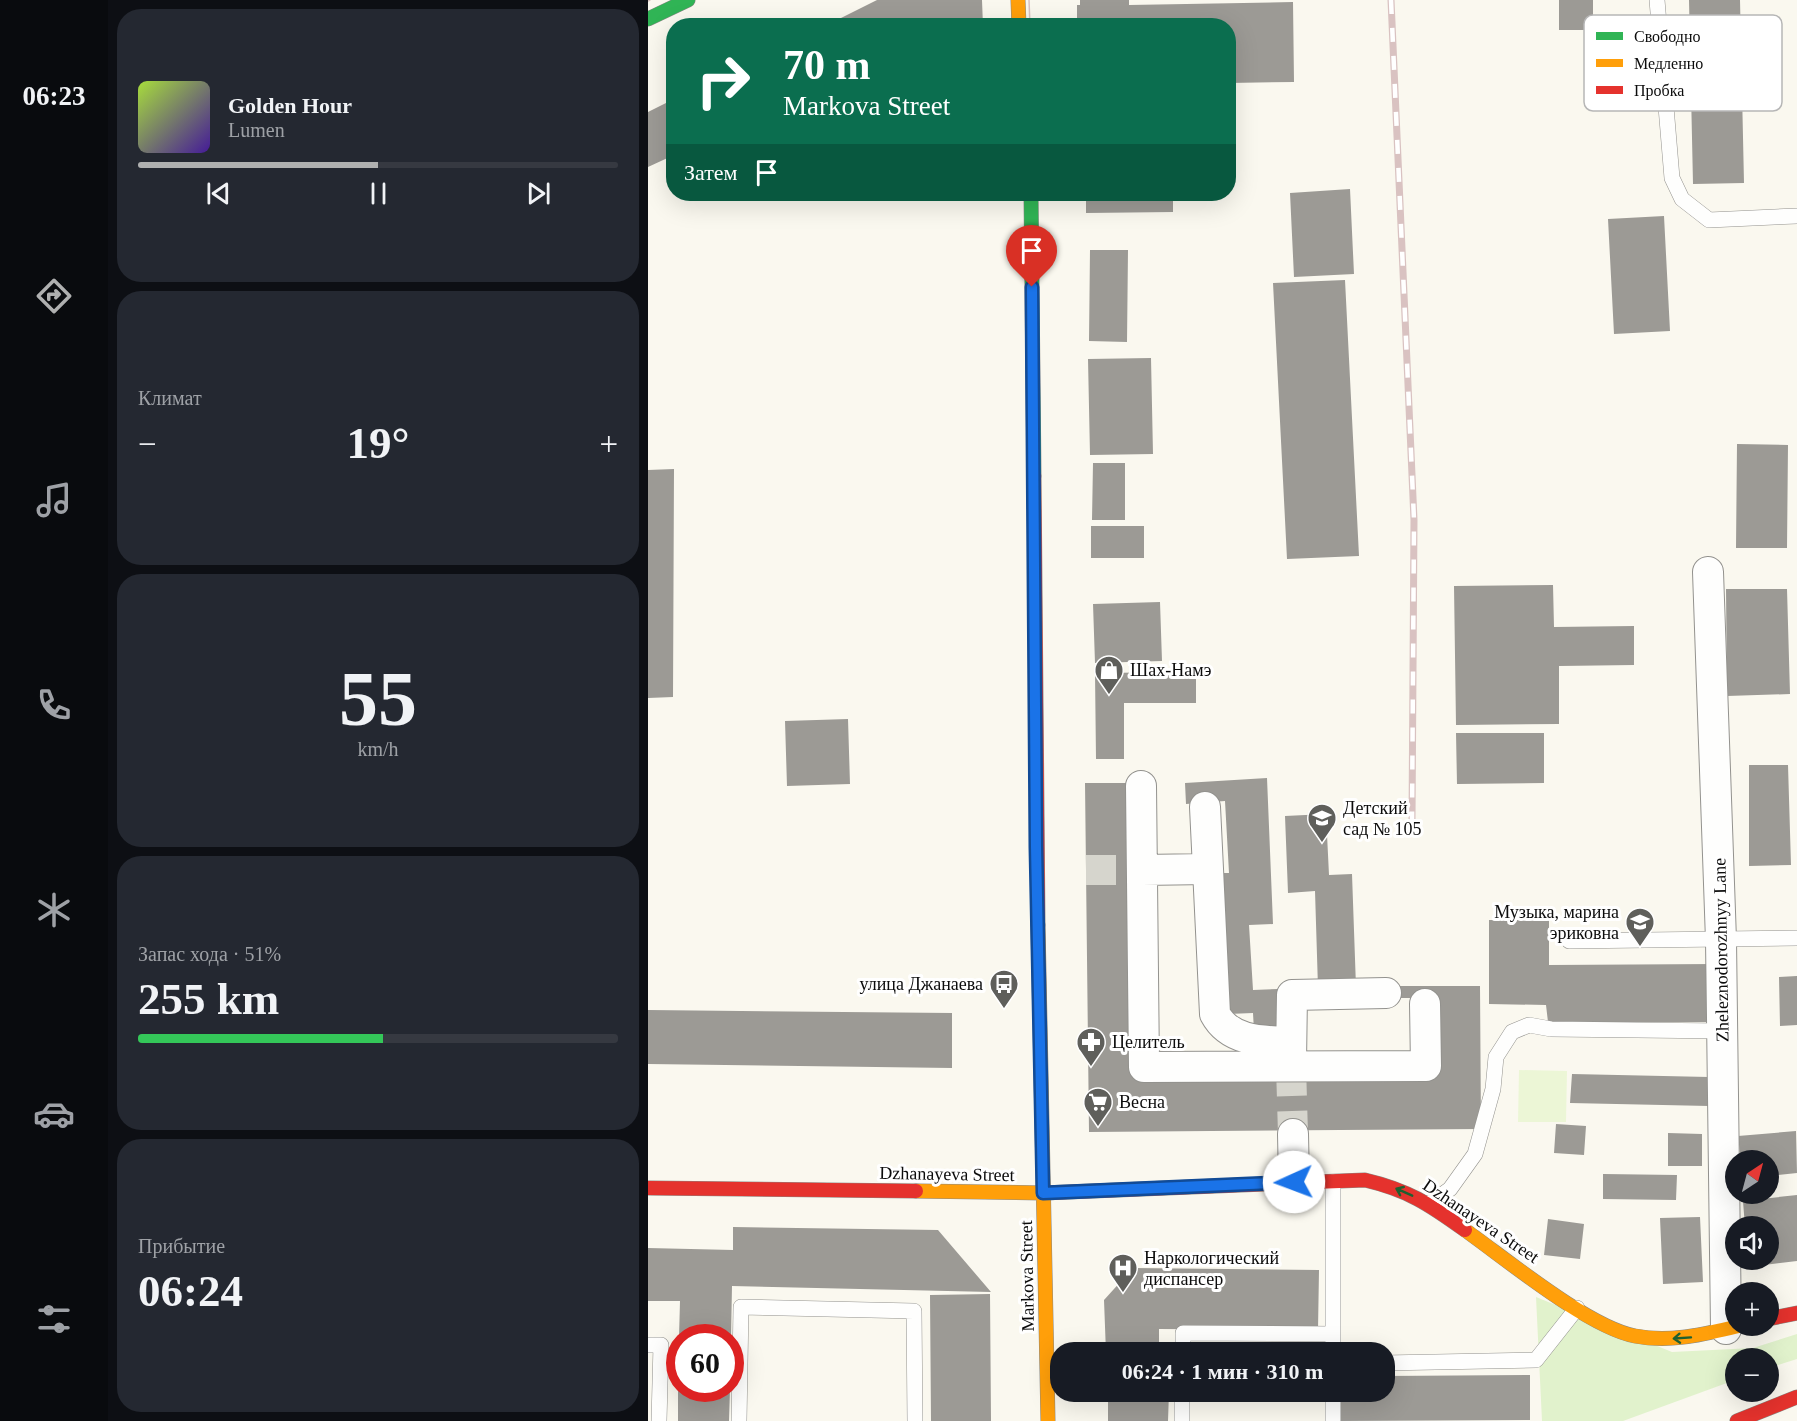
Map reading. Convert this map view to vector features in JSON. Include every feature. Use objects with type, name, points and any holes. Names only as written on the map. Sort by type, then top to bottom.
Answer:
[{"type":"main road","points":[[648,19],[688,0]]},
{"type":"main road","points":[[1018,0],[1019,18]]},
{"type":"main road","name":"Markova Street","points":[[1031,201],[1036,846],[1048,1421]]},
{"type":"main road","name":"Dzhanayeva Street","points":[[648,1188],[1043,1193],[1365,1180],[1398,1188],[1429,1204],[1601,1323],[1634,1336],[1683,1339],[1725,1329]]},
{"type":"main road","points":[[1779,1317],[1797,1313]]},
{"type":"main road","points":[[1737,1421],[1797,1397]]},
{"type":"street","name":"Zheleznodorozhnyy Lane","points":[[1708,572],[1722,940],[1731,1282]]},
{"type":"street","points":[[1141,786],[1144,1067],[1291,1054],[1426,1066],[1425,1004]]},
{"type":"street","points":[[1205,807],[1215,1014],[1220,1023],[1246,1039],[1291,1054]]},
{"type":"street","points":[[1142,870],[1208,869]]},
{"type":"street","points":[[1291,1054],[1292,995],[1300,991],[1386,993]]},
{"type":"street","points":[[1293,1134],[1294,1182]]},
{"type":"lane","points":[[1657,0],[1658,15]]},
{"type":"lane","points":[[1666,111],[1672,178],[1682,199],[1709,220],[1797,216]]},
{"type":"lane","points":[[1569,941],[1797,938]]},
{"type":"lane","points":[[1429,1204],[1450,1189],[1475,1154],[1493,1089],[1496,1057],[1512,1032],[1529,1024],[1551,1029],[1723,1031]]},
{"type":"lane","points":[[1333,1182],[1333,1342]]},
{"type":"lane","points":[[739,1421],[741,1307],[914,1311],[915,1421]]},
{"type":"lane","points":[[1395,1363],[1536,1360],[1577,1308]]},
{"type":"lane","points":[[1183,1342],[1183,1333],[1333,1334]]},
{"type":"lane","points":[[648,1345],[661,1345],[659,1421]]},
{"type":"lane","points":[[1182,1402],[1182,1421]]},
{"type":"lane","points":[[1333,1402],[1333,1421]]},
{"type":"green space","points":[[1519,1070],[1567,1071],[1566,1122],[1518,1122]]},
{"type":"green space","points":[[1536,1297],[1672,1352],[1725,1349],[1725,1384],[1623,1421],[1542,1421]]},
{"type":"green space","points":[[1797,1334],[1797,1359],[1779,1365],[1779,1348],[1753,1348]]},
{"type":"building","points":[[877,0],[982,0],[983,18],[841,18]]},
{"type":"building","points":[[1080,0],[1129,0],[1129,5],[1293,2],[1294,82],[1236,83],[1236,18],[1077,18],[1077,5],[1080,5]]},
{"type":"building","points":[[1559,0],[1593,0],[1593,15],[1584,15],[1584,30],[1559,30]]},
{"type":"building","points":[[1689,0],[1740,0],[1740,15],[1689,15]]},
{"type":"building","points":[[666,103],[666,159],[648,167],[648,112]]},
{"type":"building","points":[[1691,111],[1742,111],[1744,183],[1693,184]]},
{"type":"building","points":[[1350,189],[1354,274],[1294,277],[1290,193]]},
{"type":"building","points":[[1086,201],[1173,201],[1173,212],[1086,213]]},
{"type":"building","points":[[1664,216],[1670,331],[1614,334],[1608,219]]},
{"type":"building","points":[[1090,250],[1128,250],[1127,342],[1089,341]]},
{"type":"building","points":[[1345,280],[1359,556],[1287,559],[1273,283]]},
{"type":"building","points":[[1151,358],[1153,454],[1090,455],[1088,359]]},
{"type":"building","points":[[1737,444],[1788,445],[1787,548],[1736,548]]},
{"type":"building","points":[[1093,463],[1125,463],[1125,520],[1092,520]]},
{"type":"building","points":[[674,469],[673,697],[648,698],[648,470]]},
{"type":"building","points":[[1091,526],[1144,526],[1144,558],[1091,558]]},
{"type":"building","points":[[1553,585],[1554,627],[1634,626],[1634,665],[1559,666],[1559,724],[1456,725],[1454,586]]},
{"type":"building","points":[[1726,589],[1787,589],[1790,694],[1727,696]]},
{"type":"building","points":[[1160,602],[1162,661],[1095,663],[1093,604]]},
{"type":"building","points":[[1196,672],[1196,703],[1124,703],[1124,759],[1096,759],[1095,673]]},
{"type":"building","points":[[848,719],[850,784],[787,786],[785,721]]},
{"type":"building","points":[[1456,733],[1544,733],[1544,783],[1457,784]]},
{"type":"building","points":[[1749,765],[1788,765],[1791,865],[1749,866]]},
{"type":"building","points":[[1267,778],[1273,924],[1249,925],[1253,990],[1278,989],[1280,1030],[1254,1031],[1253,1013],[1228,1014],[1221,873],[1229,873],[1225,801],[1186,804],[1185,783]]},
{"type":"building","points":[[1085,783],[1133,783],[1136,1074],[1433,1072],[1433,998],[1386,998],[1386,986],[1480,986],[1481,1129],[1089,1132]]},
{"type":"building","points":[[1326,814],[1329,875],[1352,874],[1356,987],[1318,988],[1315,891],[1288,893],[1285,816]]},
{"type":"building","points":[[1489,920],[1549,920],[1549,965],[1716,964],[1717,1022],[1548,1022],[1546,1005],[1489,1004]]},
{"type":"building","points":[[1797,976],[1797,1025],[1780,1026],[1779,977]]},
{"type":"building","points":[[648,1010],[952,1013],[952,1068],[648,1064]]},
{"type":"building","points":[[1572,1074],[1709,1077],[1709,1106],[1570,1103]]},
{"type":"building","points":[[1556,1124],[1586,1126],[1584,1155],[1554,1153]]},
{"type":"building","points":[[1796,1131],[1797,1173],[1779,1175],[1779,1150],[1740,1150],[1738,1136]]},
{"type":"building","points":[[1668,1133],[1702,1134],[1702,1166],[1668,1166]]},
{"type":"building","points":[[1603,1174],[1677,1175],[1676,1200],[1603,1199]]},
{"type":"building","points":[[1797,1195],[1797,1261],[1779,1263],[1779,1216],[1744,1216],[1743,1204],[1779,1204],[1779,1197]]},
{"type":"building","points":[[1700,1217],[1703,1282],[1663,1284],[1660,1218]]},
{"type":"building","points":[[1548,1219],[1584,1224],[1580,1259],[1544,1255]]},
{"type":"building","points":[[733,1227],[938,1230],[991,1292],[732,1286],[731,1324],[679,1324],[680,1301],[648,1301],[648,1248],[733,1250]]},
{"type":"building","points":[[1133,1268],[1319,1270],[1318,1330],[1159,1329],[1159,1342],[1106,1342],[1104,1300]]},
{"type":"building","points":[[990,1294],[991,1421],[931,1421],[930,1295]]},
{"type":"building","points":[[1530,1375],[1530,1420],[1339,1421],[1339,1402],[1395,1402],[1395,1376]]},
{"type":"building","points":[[678,1402],[730,1402],[729,1421],[678,1421]]},
{"type":"building","points":[[1108,1402],[1169,1402],[1168,1421],[1108,1421]]},
{"type":"tunnel","points":[[1086,870],[1142,870]]},
{"type":"tunnel","points":[[1291,1066],[1293,1134]]},
{"type":"tram line","points":[[1029,0],[1030,18]]},
{"type":"railway","points":[[1391,0],[1414,520],[1412,821]]},
{"type":"traffic: fast","points":[[648,19],[688,0]]},
{"type":"traffic: fast","points":[[1031,201],[1034,476]]},
{"type":"traffic: slow","points":[[1018,0],[1019,18]]},
{"type":"traffic: slow","points":[[1038,925],[1048,1421]]},
{"type":"traffic: slow","points":[[916,1191],[1043,1193]]},
{"type":"traffic: slow","points":[[1465,1230],[1571,1306],[1616,1330],[1635,1336],[1662,1339],[1687,1337],[1725,1329]]},
{"type":"traffic: jam","points":[[1034,476],[1038,925]]},
{"type":"traffic: jam","points":[[1043,1193],[1365,1180],[1406,1193],[1465,1230]]},
{"type":"traffic: jam","points":[[648,1188],[916,1191]]},
{"type":"traffic: jam","points":[[1779,1317],[1797,1313]]},
{"type":"traffic: jam","points":[[1737,1421],[1797,1397]]},
{"type":"place","name":"Шах-Намэ","points":[[1109,696]]},
{"type":"place","name":"Детский сад № 105","points":[[1322,844]]},
{"type":"place","name":"Музыка, марина эриковна","points":[[1640,948]]},
{"type":"place","name":"улица Джанаева","points":[[1004,1010]]},
{"type":"place","name":"Целитель","points":[[1091,1068]]},
{"type":"place","name":"Весна","points":[[1098,1128]]},
{"type":"place","name":"Наркологический диспансер","points":[[1123,1294]]},
{"type":"route","points":[[1032,287],[1036,847],[1043,1193],[1294,1182]]}]
